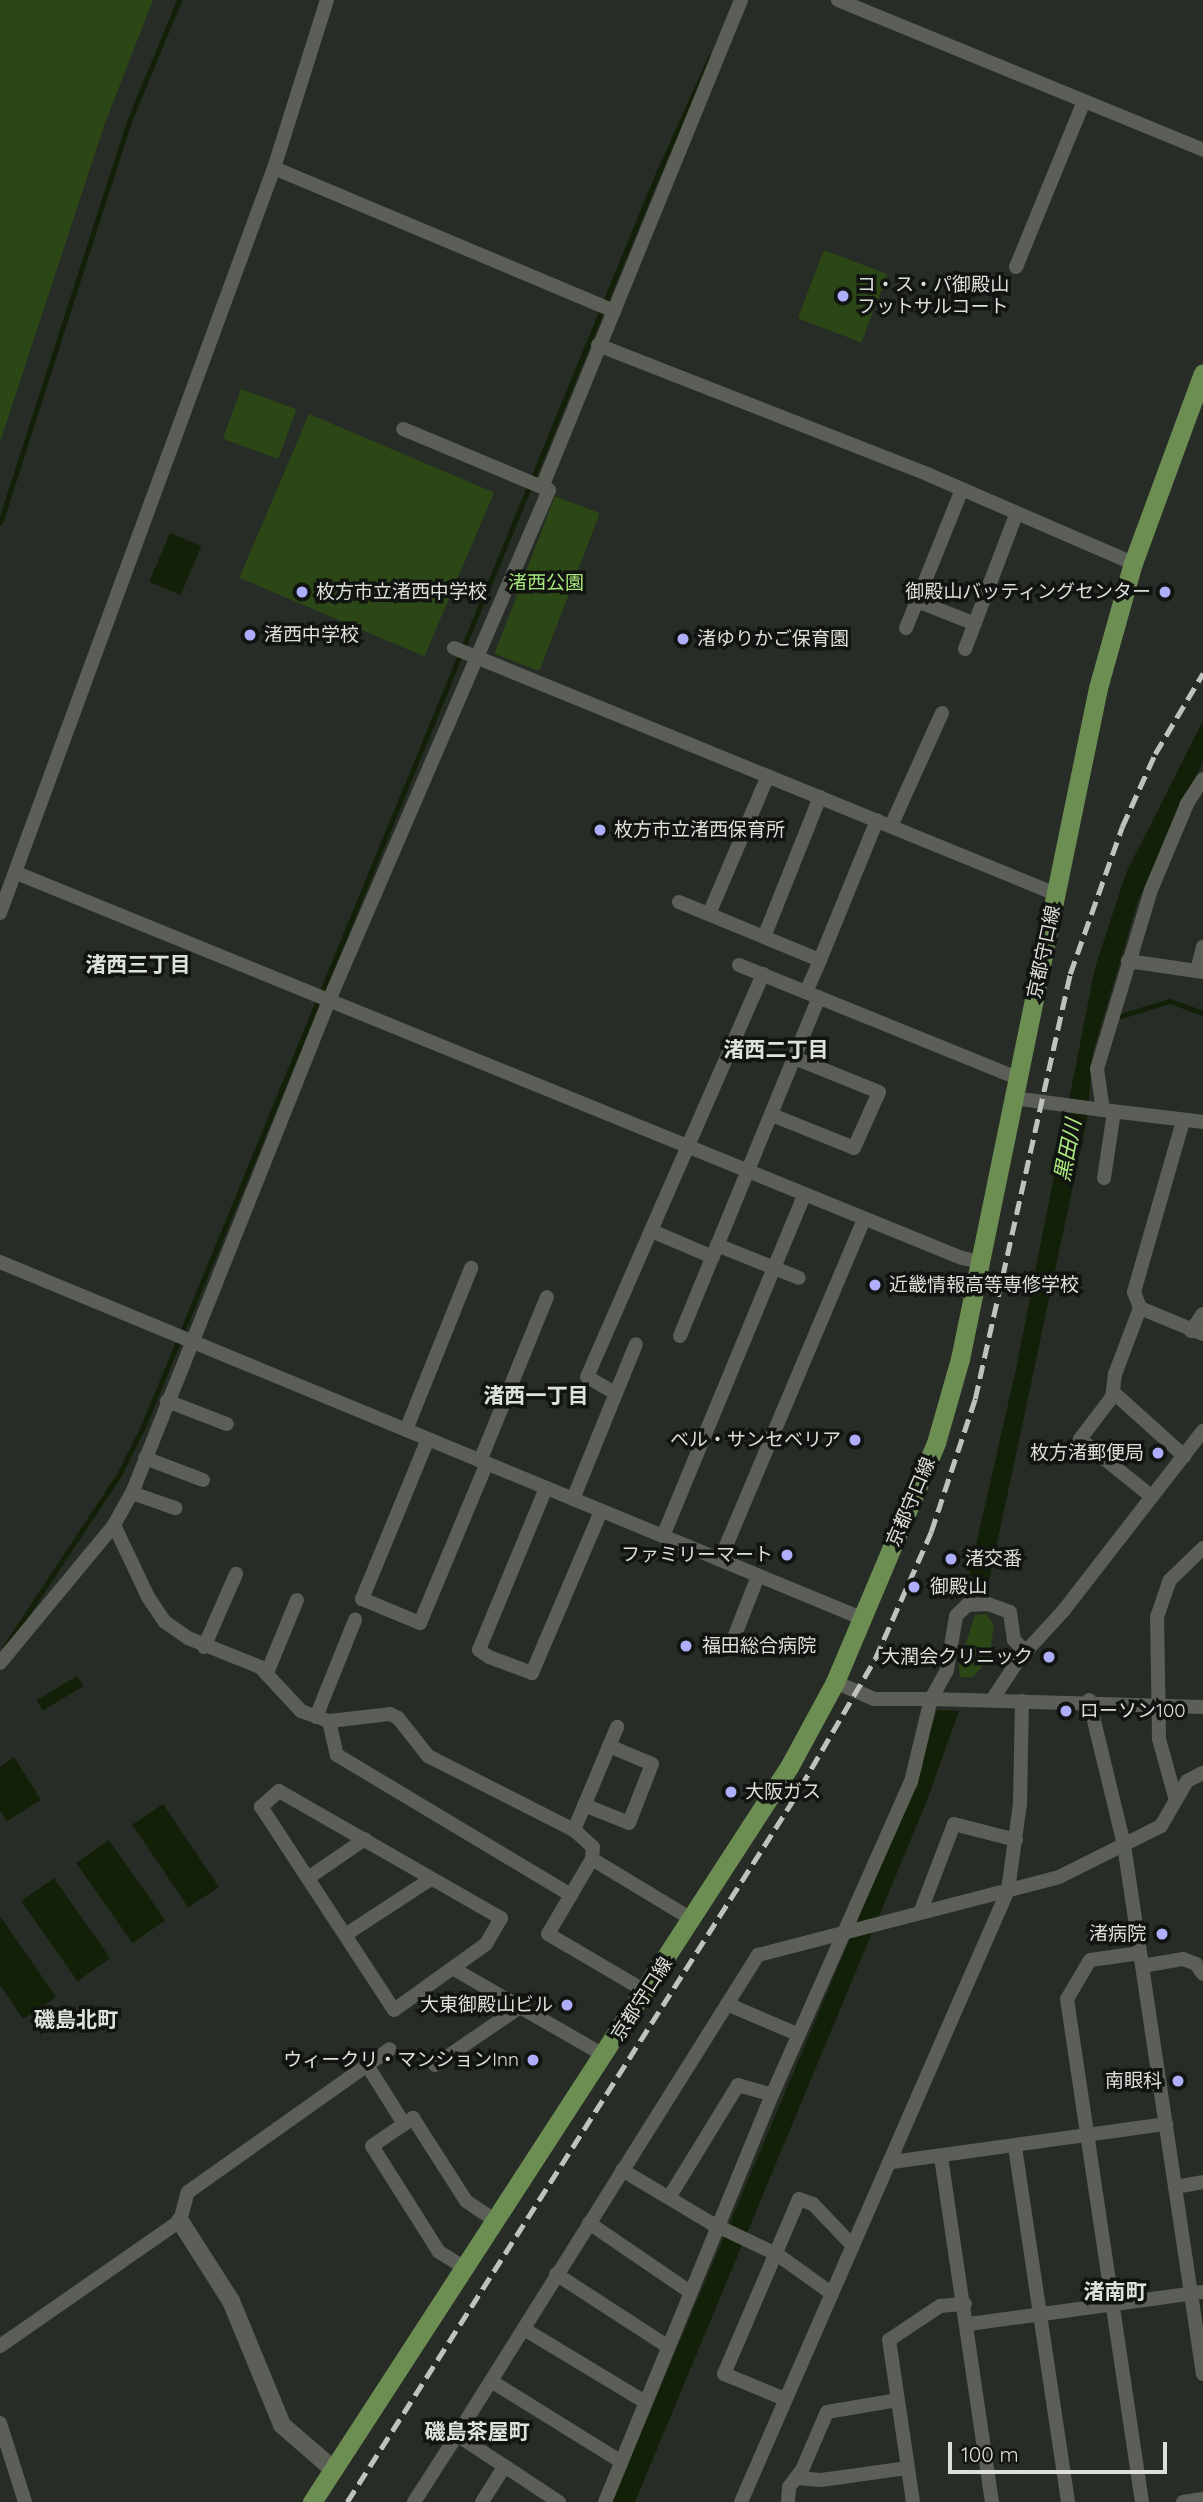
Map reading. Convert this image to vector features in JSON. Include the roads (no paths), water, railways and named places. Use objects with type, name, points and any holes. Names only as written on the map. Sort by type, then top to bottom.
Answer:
[{"type":"main road","name":"京都守口線","points":[[312,2502],[647,1992],[789,1767],[835,1682],[936,1443],[981,1262],[1098,688],[1133,563],[1203,373]]},
{"type":"street","points":[[0,913],[274,168],[327,0]]},
{"type":"street","points":[[542,487],[741,0]]},
{"type":"street","points":[[838,0],[1203,150]]},
{"type":"street","points":[[1016,267],[1084,101]]},
{"type":"street","points":[[274,168],[614,310]]},
{"type":"street","points":[[598,345],[927,474],[961,492],[1133,563]]},
{"type":"street","points":[[0,1663],[114,1525],[132,1493],[330,998],[549,490],[403,429]]},
{"type":"street","points":[[906,628],[961,492]]},
{"type":"street","points":[[965,649],[1016,515]]},
{"type":"street","points":[[917,601],[975,624]]},
{"type":"street","points":[[454,648],[1056,894]]},
{"type":"street","points":[[891,826],[942,713]]},
{"type":"street","points":[[709,914],[768,776]]},
{"type":"street","points":[[1104,1178],[1102,1110],[1097,1069],[1151,890],[1187,804],[1203,779]]},
{"type":"street","points":[[764,937],[820,797]]},
{"type":"street","points":[[680,1336],[795,1058],[820,960],[877,820]]},
{"type":"street","points":[[19,874],[330,998],[864,1219],[981,1262]]},
{"type":"street","points":[[679,902],[820,960]]},
{"type":"street","points":[[1128,961],[1200,972],[1203,947]]},
{"type":"street","points":[[739,965],[1017,1078]]},
{"type":"street","points":[[615,1393],[587,1377],[654,1233],[763,974]]},
{"type":"street","points":[[772,1115],[854,1148],[879,1092],[795,1058]]},
{"type":"street","points":[[1013,1098],[1203,1122]]},
{"type":"street","points":[[1150,1496],[1080,1439],[1112,1392],[1115,1374],[1140,1308],[1134,1292],[1183,1121]]},
{"type":"street","points":[[663,1536],[805,1194]]},
{"type":"street","points":[[720,1560],[864,1219]]},
{"type":"street","points":[[654,1233],[774,1268],[799,1278]]},
{"type":"street","points":[[0,1262],[861,1618]]},
{"type":"street","points":[[406,1430],[471,1268]]},
{"type":"street","points":[[428,1439],[362,1599],[420,1623],[547,1297]]},
{"type":"street","points":[[1140,1308],[1197,1332],[1203,1314]]},
{"type":"street","points":[[573,1499],[636,1344]]},
{"type":"street","points":[[1112,1392],[1184,1456]]},
{"type":"street","points":[[167,1401],[227,1424]]},
{"type":"street","points":[[992,1700],[1025,1651],[1063,1610],[1203,1431]]},
{"type":"street","points":[[145,1458],[203,1480]]},
{"type":"street","points":[[546,1488],[479,1650],[489,1657],[532,1673],[601,1511]]},
{"type":"street","points":[[132,1493],[175,1508]]},
{"type":"street","points":[[114,1525],[165,1622],[204,1647],[267,1673],[300,1711],[323,1719],[390,1714],[428,1756],[574,1830],[593,1847],[592,1859],[548,1934],[647,1992]]},
{"type":"street","points":[[1175,1797],[1163,1764],[1156,1704],[1160,1602],[1175,1572],[1203,1548]]},
{"type":"street","points":[[204,1647],[236,1574]]},
{"type":"street","points":[[735,1634],[758,1576]]},
{"type":"street","points":[[267,1673],[297,1600]]},
{"type":"street","points":[[605,2502],[667,2346],[721,2227],[797,2034],[845,1933],[911,1782],[931,1699],[947,1670],[956,1616],[967,1605],[988,1604],[1010,1612],[1014,1640],[1025,1651]]},
{"type":"street","points":[[355,1620],[323,1719],[337,1755],[571,1895]]},
{"type":"street","points":[[835,1682],[874,1699],[1022,1702],[1089,1700],[1203,1707]]},
{"type":"street","points":[[1089,1700],[1124,1845],[1175,2187],[1197,2293],[1203,2374]]},
{"type":"street","points":[[741,2502],[831,2294],[892,2162],[1008,1890],[1016,1840],[1022,1702]]},
{"type":"street","points":[[574,1830],[617,1727]]},
{"type":"street","points":[[584,1805],[629,1823],[652,1764],[609,1746]]},
{"type":"street","points":[[414,2502],[758,1955],[1059,1877],[1161,1826],[1175,1797],[1187,1781],[1203,1773]]},
{"type":"street","points":[[279,1791],[501,1918],[486,1944],[394,2010],[308,1878],[261,1807],[279,1791]]},
{"type":"street","points":[[920,1913],[954,1824],[1016,1840]]},
{"type":"street","points":[[308,1878],[365,1839]]},
{"type":"street","points":[[592,1859],[693,1920]]},
{"type":"street","points":[[345,1936],[430,1879]]},
{"type":"street","points":[[1142,2502],[1067,1999],[1090,1960],[1183,1959],[1196,1964],[1203,1974]]},
{"type":"street","points":[[454,1969],[517,2009],[604,2056]]},
{"type":"street","points":[[726,2004],[797,2034]]},
{"type":"street","points":[[435,2065],[517,2009]]},
{"type":"street","points":[[0,2346],[180,2221],[188,2192],[390,2049]]},
{"type":"street","points":[[367,2064],[404,2124]]},
{"type":"street","points":[[670,2196],[738,2085],[772,2095]]},
{"type":"street","points":[[466,2268],[439,2252],[372,2146],[413,2118],[466,2201],[496,2221]]},
{"type":"street","points":[[892,2162],[1166,2124]]},
{"type":"street","points":[[1015,2147],[1068,2502]]},
{"type":"street","points":[[941,2157],[969,2324],[992,2502]]},
{"type":"street","points":[[622,2170],[721,2227],[774,2253],[831,2294]]},
{"type":"street","points":[[1175,2187],[1203,2182]]},
{"type":"street","points":[[785,2399],[724,2374],[799,2199],[813,2204],[853,2246]]},
{"type":"street","points":[[180,2221],[231,2301],[282,2425],[334,2470]]},
{"type":"street","points":[[589,2223],[690,2292]]},
{"type":"street","points":[[556,2274],[667,2346]]},
{"type":"street","points":[[969,2324],[1197,2293]]},
{"type":"street","points":[[913,2502],[889,2340],[940,2306],[965,2304]]},
{"type":"street","points":[[524,2329],[645,2402]]},
{"type":"street","points":[[737,2342],[752,2348]]},
{"type":"street","points":[[491,2381],[620,2461]]},
{"type":"street","points":[[788,2502],[789,2487],[797,2478],[827,2412],[897,2400]]},
{"type":"street","points":[[0,2423],[25,2502]]},
{"type":"street","points":[[457,2435],[551,2500]]},
{"type":"street","points":[[482,2502],[504,2467]]},
{"type":"street","points":[[797,2478],[821,2480],[908,2468]]},
{"type":"street","points":[[1183,2502],[1203,2499]]},
{"type":"water","points":[[170,533],[201,546],[181,595],[149,582]]},
{"type":"water","name":"黒田川","points":[[1203,721],[1203,761],[1138,901],[1093,1052],[1087,1120],[989,1581],[969,1576],[1016,1369],[1095,968],[1126,873]]},
{"type":"water","points":[[77,1676],[83,1686],[43,1710],[37,1700]]},
{"type":"water","points":[[937,1710],[959,1711],[926,1803],[635,2502],[612,2502],[923,1766],[920,1763]]},
{"type":"water","points":[[14,1757],[41,1800],[7,1821],[0,1810],[0,1767]]},
{"type":"water","points":[[163,1804],[219,1887],[188,1908],[132,1825]]},
{"type":"water","points":[[109,1840],[165,1920],[132,1943],[76,1863]]},
{"type":"water","points":[[54,1878],[110,1958],[77,1981],[21,1901]]},
{"type":"water","points":[[0,1916],[56,1997],[23,2019],[0,1985]]},
{"type":"waterway","points":[[0,523],[128,124],[179,0]]},
{"type":"waterway","points":[[5,1647],[119,1475],[143,1427],[656,178],[710,58]]},
{"type":"waterway","points":[[1121,1016],[1170,1001],[1203,1013]]},
{"type":"railway","points":[[347,2502],[790,1805],[875,1659],[931,1532],[975,1399],[1070,974],[1122,827],[1155,754],[1203,673]]},
{"type":"place","name":"コ・ス・パ御殿山 フットサルコート","points":[[843,296]]},
{"type":"place","name":"枚方市立渚西中学校","points":[[302,592]]},
{"type":"place","name":"御殿山バッティングセンター","points":[[1165,592]]},
{"type":"place","name":"渚西中学校","points":[[250,635]]},
{"type":"place","name":"渚ゆりかご保育園","points":[[683,639]]},
{"type":"place","name":"枚方市立渚西保育所","points":[[600,830]]},
{"type":"place","name":"近畿情報高等専修学校","points":[[875,1285]]},
{"type":"place","name":"ベル・サンセベリア","points":[[855,1440]]},
{"type":"place","name":"枚方渚郵便局","points":[[1158,1453]]},
{"type":"place","name":"ファミリーマート","points":[[787,1555]]},
{"type":"place","name":"渚交番","points":[[951,1559]]},
{"type":"place","name":"御殿山","points":[[914,1587]]},
{"type":"place","name":"福田総合病院","points":[[686,1646]]},
{"type":"place","name":"大潤会クリニック","points":[[1049,1657]]},
{"type":"place","name":"ローソン100","points":[[1066,1711]]},
{"type":"place","name":"大阪ガス","points":[[731,1792]]},
{"type":"place","name":"渚病院","points":[[1162,1934]]},
{"type":"place","name":"大東御殿山ビル","points":[[567,2005]]},
{"type":"place","name":"ウィークリ・マンションInn","points":[[533,2060]]},
{"type":"place","name":"南眼科","points":[[1178,2081]]},
{"type":"district","name":"渚西三丁目","points":[[138,964]]},
{"type":"district","name":"渚西二丁目","points":[[776,1049]]},
{"type":"district","name":"渚西一丁目","points":[[536,1395]]},
{"type":"district","name":"磯島北町","points":[[76,2019]]},
{"type":"district","name":"渚南町","points":[[1115,2291]]},
{"type":"district","name":"磯島茶屋町","points":[[477,2431]]},
{"type":"park label","name":"渚西公園","points":[[546,583]]}]
